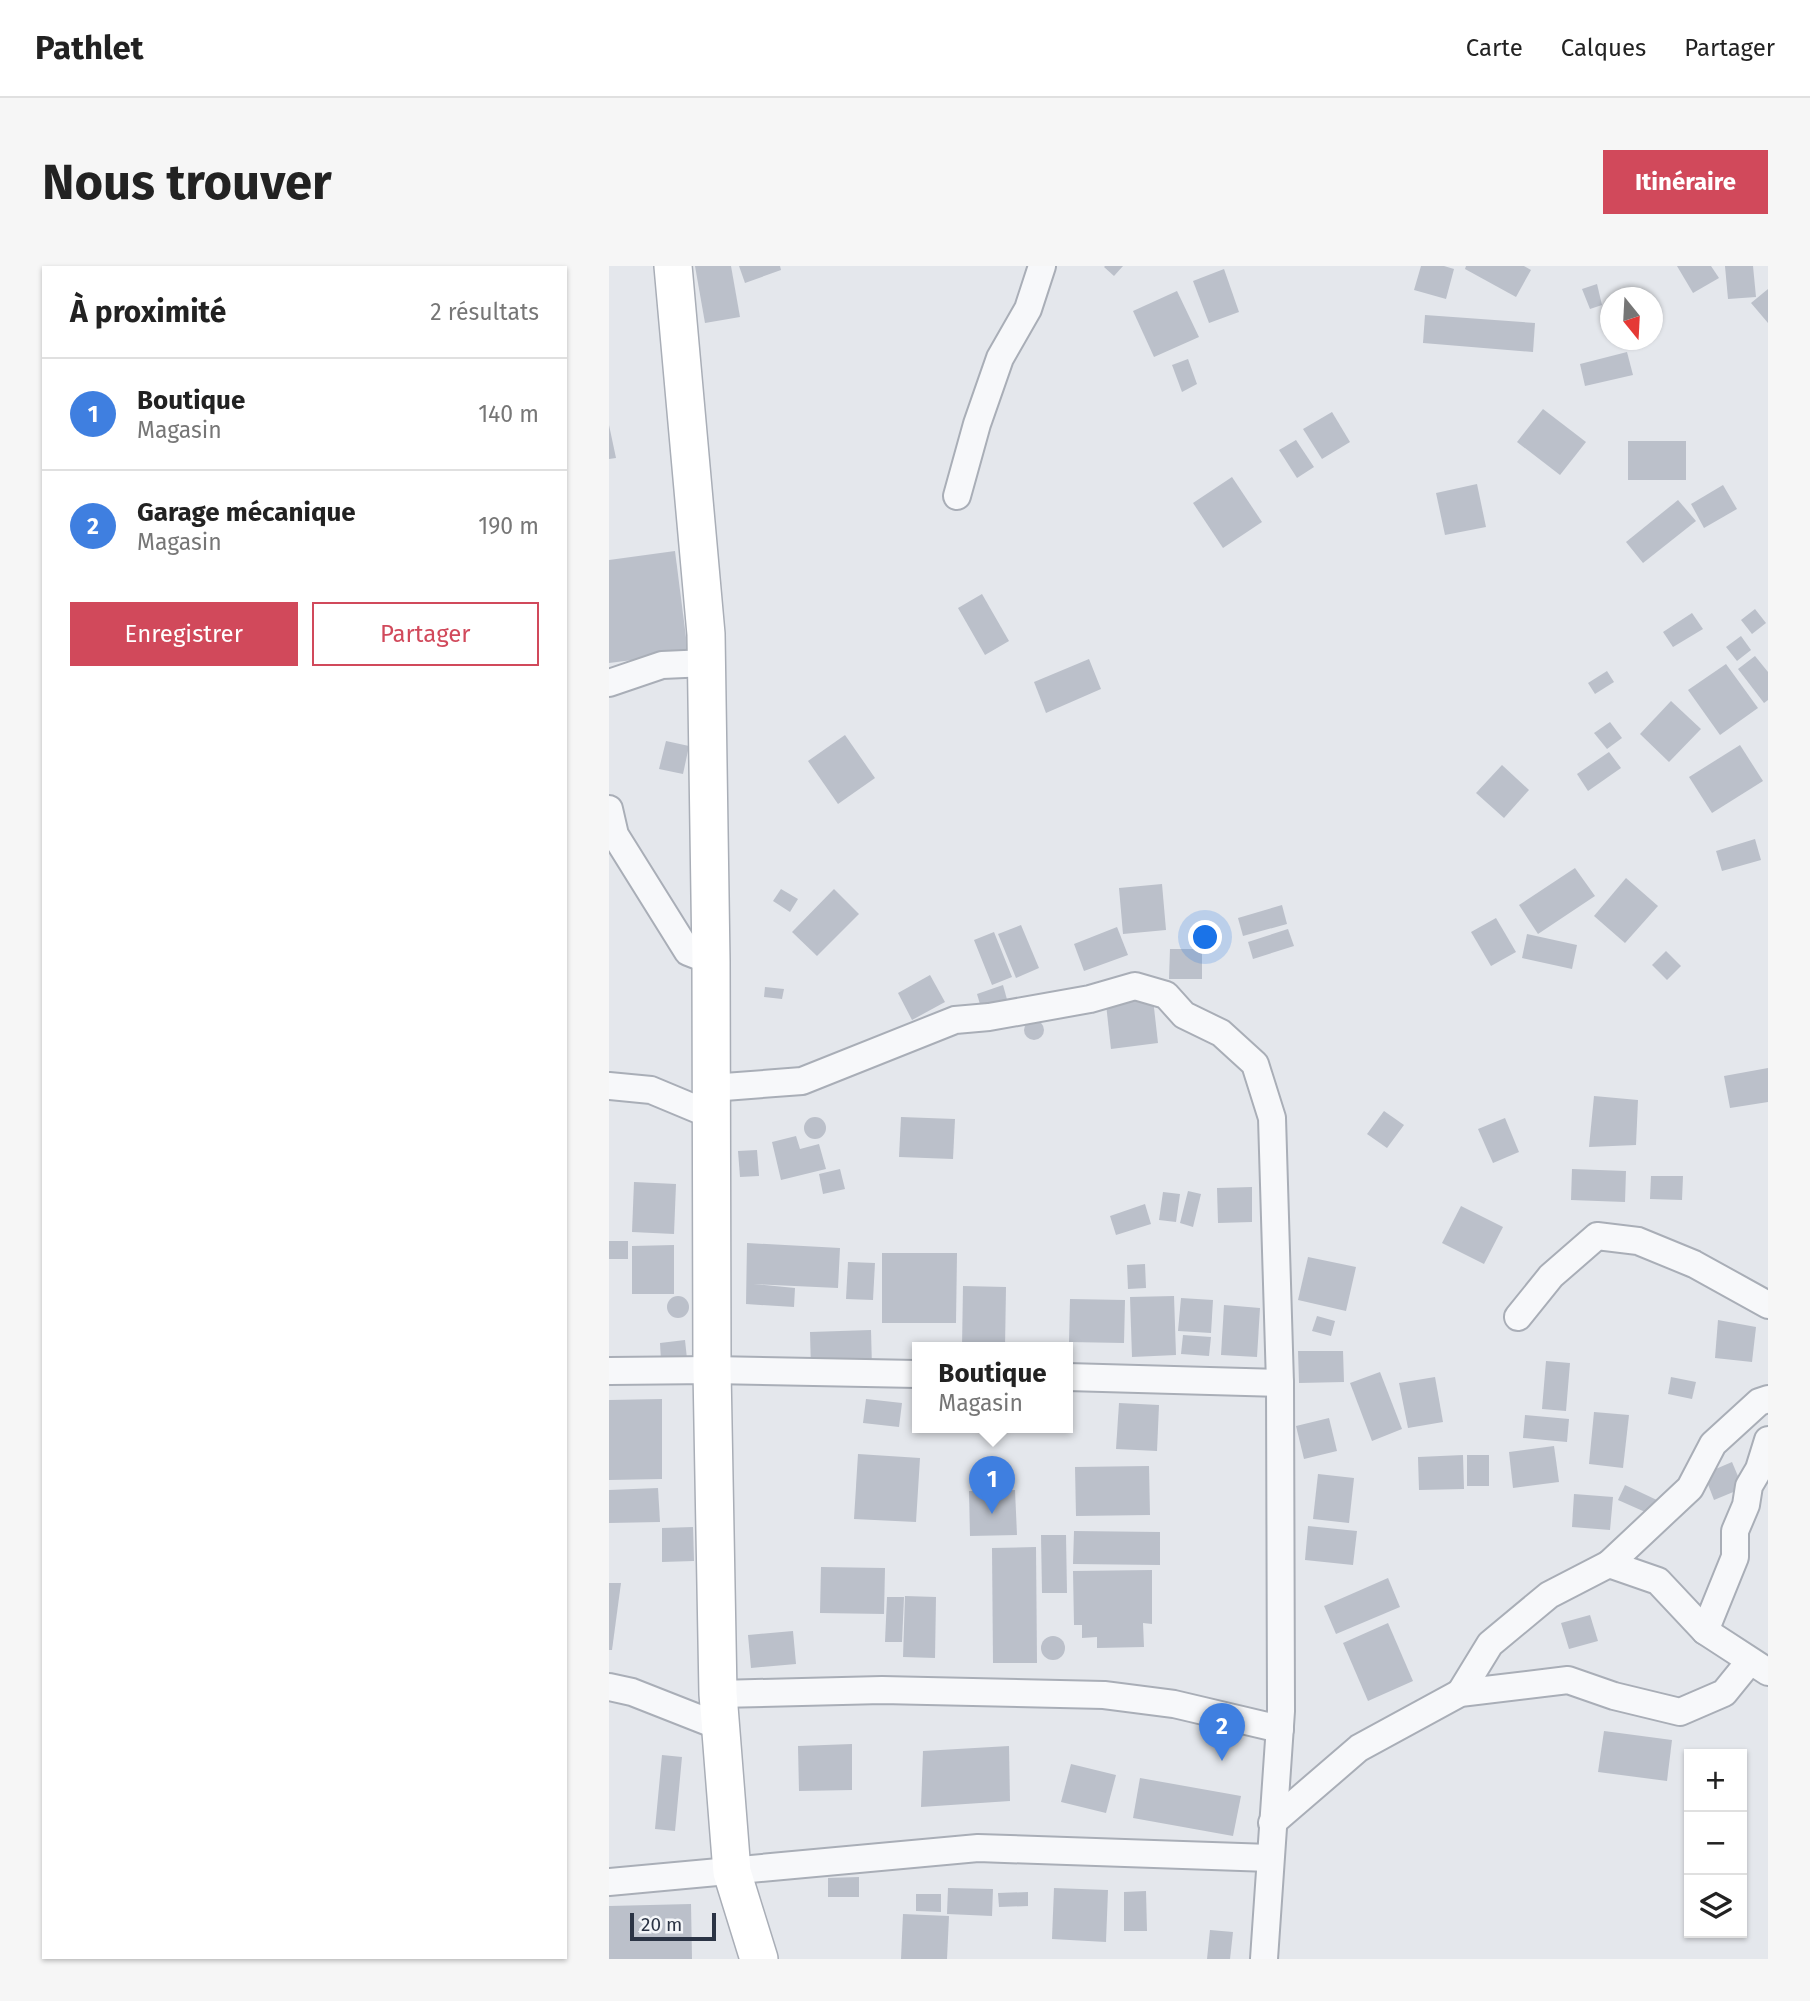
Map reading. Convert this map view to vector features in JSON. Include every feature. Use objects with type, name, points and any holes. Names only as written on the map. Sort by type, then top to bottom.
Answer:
[{"type":"street","points":[[673,266],[706,634],[711,961],[712,1370],[719,1710],[732,1872],[759,1959]]},
{"type":"street","points":[[957,496],[1000,358],[1028,309],[1042,266]]},
{"type":"street","points":[[609,683],[662,665],[706,663]]},
{"type":"street","points":[[609,809],[615,835],[688,952],[711,961]]},
{"type":"street","points":[[609,1086],[651,1090],[711,1102],[802,1081],[955,1020],[989,1017],[1090,999],[1135,986],[1166,995],[1184,1015],[1221,1033],[1255,1064],[1272,1118],[1280,1383],[1280,1729],[1264,1959]]},
{"type":"street","points":[[1518,1317],[1551,1276],[1597,1236],[1638,1241],[1694,1264],[1768,1305]]},
{"type":"street","points":[[609,1371],[912,1374]]},
{"type":"street","points":[[1073,1377],[1280,1383]]},
{"type":"street","points":[[1460,1693],[1490,1644],[1549,1595],[1609,1564],[1690,1488],[1713,1444],[1759,1402],[1768,1399]]},
{"type":"street","points":[[1705,1631],[1735,1558],[1735,1531],[1746,1505],[1749,1486],[1759,1469],[1768,1440]]},
{"type":"street","points":[[1272,1823],[1359,1748],[1460,1693],[1568,1680],[1613,1696],[1680,1712],[1724,1693],[1759,1667],[1705,1631],[1658,1581],[1609,1564]]},
{"type":"street","points":[[609,1687],[719,1710],[882,1690],[1104,1695],[1174,1704],[1280,1729]]},
{"type":"street","points":[[609,1882],[978,1848],[1269,1858]]},
{"type":"building","points":[[695,266],[731,266],[740,317],[705,323]]},
{"type":"building","points":[[739,266],[780,266],[781,270],[745,283]]},
{"type":"building","points":[[1105,266],[1123,266],[1114,276]]},
{"type":"building","points":[[1421,266],[1454,269],[1446,299],[1414,290]]},
{"type":"building","points":[[1466,266],[1524,266],[1531,270],[1516,297],[1465,269]]},
{"type":"building","points":[[1677,266],[1711,266],[1719,278],[1693,293]]},
{"type":"building","points":[[1725,266],[1753,266],[1756,297],[1728,299]]},
{"type":"building","points":[[1224,269],[1239,312],[1209,323],[1193,281]]},
{"type":"building","points":[[1597,284],[1600,306],[1590,309],[1582,289]]},
{"type":"building","points":[[1768,289],[1768,323],[1751,303]]},
{"type":"building","points":[[1177,291],[1199,337],[1154,357],[1133,311]]},
{"type":"building","points":[[1425,315],[1535,323],[1533,352],[1423,343]]},
{"type":"building","points":[[1627,352],[1633,375],[1585,386],[1580,364]]},
{"type":"building","points":[[1188,359],[1197,384],[1182,392],[1172,365]]},
{"type":"building","points":[[1543,409],[1586,442],[1560,475],[1517,442]]},
{"type":"building","points":[[1332,412],[1350,442],[1322,459],[1303,429]]},
{"type":"building","points":[[609,425],[616,458],[609,459]]},
{"type":"building","points":[[1296,440],[1314,467],[1297,478],[1279,450]]},
{"type":"building","points":[[1628,441],[1686,441],[1686,480],[1628,480]]},
{"type":"building","points":[[1232,477],[1262,522],[1223,548],[1193,503]]},
{"type":"building","points":[[1477,484],[1486,527],[1445,535],[1436,493]]},
{"type":"building","points":[[1723,485],[1737,509],[1704,528],[1691,504]]},
{"type":"building","points":[[1678,500],[1696,521],[1643,563],[1626,542]]},
{"type":"building","points":[[675,551],[688,653],[609,663],[609,560]]},
{"type":"building","points":[[982,594],[1009,641],[985,655],[958,608]]},
{"type":"building","points":[[1755,609],[1766,623],[1752,634],[1741,620]]},
{"type":"building","points":[[1692,613],[1703,629],[1673,647],[1663,632]]},
{"type":"building","points":[[1741,636],[1751,650],[1737,661],[1726,647]]},
{"type":"building","points":[[1755,656],[1768,672],[1768,700],[1764,703],[1738,669]]},
{"type":"building","points":[[1089,659],[1101,689],[1046,713],[1034,682]]},
{"type":"building","points":[[1726,664],[1758,708],[1720,735],[1688,690]]},
{"type":"building","points":[[1607,671],[1614,682],[1595,694],[1588,683]]},
{"type":"building","points":[[1671,701],[1701,729],[1669,762],[1640,734]]},
{"type":"building","points":[[1610,722],[1622,738],[1607,749],[1594,733]]},
{"type":"building","points":[[845,735],[875,778],[838,804],[808,761]]},
{"type":"building","points":[[666,741],[689,746],[683,774],[659,769]]},
{"type":"building","points":[[1740,745],[1763,781],[1712,813],[1689,777]]},
{"type":"building","points":[[1609,752],[1621,768],[1588,791],[1577,774]]},
{"type":"building","points":[[1502,765],[1529,790],[1504,818],[1476,793]]},
{"type":"building","points":[[1755,839],[1761,860],[1722,871],[1716,851]]},
{"type":"building","points":[[1575,868],[1595,896],[1538,934],[1519,905]]},
{"type":"building","points":[[1626,878],[1658,906],[1625,943],[1594,916]]},
{"type":"building","points":[[1162,884],[1166,930],[1123,934],[1119,888]]},
{"type":"building","points":[[781,889],[798,899],[790,912],[773,901]]},
{"type":"building","points":[[834,889],[859,914],[817,956],[792,932]]},
{"type":"building","points":[[1282,905],[1287,924],[1243,936],[1238,918]]},
{"type":"building","points":[[1496,918],[1516,952],[1491,966],[1471,932]]},
{"type":"building","points":[[1021,925],[1039,968],[1016,978],[998,934]]},
{"type":"building","points":[[1117,927],[1128,955],[1084,971],[1074,944]]},
{"type":"building","points":[[1288,929],[1294,946],[1253,959],[1248,942]]},
{"type":"building","points":[[994,932],[1012,977],[992,985],[974,940]]},
{"type":"building","points":[[1527,934],[1577,945],[1572,969],[1522,958]]},
{"type":"building","points":[[1170,949],[1202,949],[1202,979],[1169,979]]},
{"type":"building","points":[[1666,951],[1681,966],[1667,980],[1652,965]]},
{"type":"building","points":[[930,975],[945,1002],[912,1020],[898,993]]},
{"type":"building","points":[[1003,985],[1008,1003],[982,1011],[977,994]]},
{"type":"building","points":[[765,987],[784,989],[782,999],[764,997]]},
{"type":"building","points":[[1153,999],[1158,1043],[1111,1049],[1106,1004]]},
{"type":"building","points":[[1034,1020],[1041,1023],[1044,1030],[1041,1037],[1034,1040],[1027,1037],[1024,1030],[1027,1023]]},
{"type":"building","points":[[1768,1068],[1768,1102],[1730,1108],[1724,1076]]},
{"type":"building","points":[[1594,1096],[1638,1100],[1636,1145],[1589,1147]]},
{"type":"building","points":[[1384,1111],[1404,1125],[1387,1148],[1367,1134]]},
{"type":"building","points":[[815,1117],[823,1120],[826,1128],[823,1136],[815,1139],[807,1136],[804,1128],[807,1120]]},
{"type":"building","points":[[901,1117],[955,1119],[953,1159],[899,1157]]},
{"type":"building","points":[[1505,1118],[1519,1152],[1493,1163],[1478,1129]]},
{"type":"building","points":[[796,1136],[800,1149],[819,1144],[826,1169],[781,1180],[772,1142]]},
{"type":"building","points":[[757,1150],[759,1176],[740,1177],[738,1151]]},
{"type":"building","points":[[840,1169],[845,1189],[823,1194],[819,1174]]},
{"type":"building","points":[[1572,1169],[1626,1171],[1625,1202],[1571,1200]]},
{"type":"building","points":[[1651,1176],[1683,1176],[1682,1200],[1650,1199]]},
{"type":"building","points":[[634,1182],[676,1184],[674,1234],[632,1232]]},
{"type":"building","points":[[1252,1187],[1252,1222],[1218,1223],[1217,1188]]},
{"type":"building","points":[[1188,1191],[1201,1194],[1193,1227],[1180,1223]]},
{"type":"building","points":[[1163,1192],[1180,1194],[1176,1222],[1159,1220]]},
{"type":"building","points":[[1145,1204],[1151,1224],[1116,1235],[1110,1216]]},
{"type":"building","points":[[1461,1206],[1503,1227],[1484,1264],[1442,1243]]},
{"type":"building","points":[[609,1241],[628,1241],[628,1259],[609,1259]]},
{"type":"building","points":[[747,1243],[840,1248],[838,1288],[753,1284],[795,1288],[794,1307],[746,1304]]},
{"type":"building","points":[[674,1245],[674,1294],[632,1294],[632,1246]]},
{"type":"building","points":[[882,1253],[957,1253],[956,1323],[882,1323]]},
{"type":"building","points":[[1308,1257],[1356,1267],[1346,1311],[1298,1300]]},
{"type":"building","points":[[848,1262],[875,1263],[873,1300],[846,1299]]},
{"type":"building","points":[[1145,1264],[1146,1288],[1128,1289],[1127,1265]]},
{"type":"building","points":[[963,1286],[1006,1287],[1005,1342],[962,1342]]},
{"type":"building","points":[[678,1296],[686,1299],[689,1307],[686,1315],[678,1318],[670,1315],[667,1307],[670,1299]]},
{"type":"building","points":[[1174,1296],[1176,1355],[1132,1357],[1130,1297]]},
{"type":"building","points":[[1181,1298],[1213,1300],[1211,1333],[1178,1331]]},
{"type":"building","points":[[1070,1299],[1125,1300],[1124,1343],[1069,1342]]},
{"type":"building","points":[[1224,1305],[1260,1308],[1257,1357],[1221,1355]]},
{"type":"building","points":[[1317,1316],[1335,1321],[1331,1336],[1312,1331]]},
{"type":"building","points":[[1718,1320],[1756,1327],[1752,1362],[1715,1358]]},
{"type":"building","points":[[871,1330],[872,1368],[811,1370],[810,1332]]},
{"type":"building","points":[[1183,1335],[1211,1337],[1209,1356],[1181,1354]]},
{"type":"building","points":[[685,1340],[687,1359],[661,1361],[660,1343]]},
{"type":"building","points":[[1298,1351],[1343,1351],[1344,1382],[1299,1383]]},
{"type":"building","points":[[1546,1361],[1570,1363],[1566,1411],[1542,1409]]},
{"type":"building","points":[[1380,1372],[1402,1429],[1372,1441],[1350,1383]]},
{"type":"building","points":[[1435,1377],[1443,1422],[1408,1428],[1399,1383]]},
{"type":"building","points":[[1671,1377],[1696,1382],[1692,1399],[1668,1394]]},
{"type":"building","points":[[662,1399],[662,1479],[609,1480],[609,1400]]},
{"type":"building","points":[[866,1399],[902,1403],[899,1427],[863,1423]]},
{"type":"building","points":[[1119,1403],[1159,1405],[1157,1451],[1116,1449]]},
{"type":"building","points":[[1594,1412],[1629,1415],[1623,1468],[1589,1464]]},
{"type":"building","points":[[1525,1415],[1569,1419],[1567,1442],[1523,1438]]},
{"type":"building","points":[[1329,1418],[1337,1451],[1304,1459],[1296,1426]]},
{"type":"building","points":[[1554,1446],[1559,1482],[1513,1488],[1509,1452]]},
{"type":"building","points":[[858,1454],[920,1458],[916,1522],[854,1519]]},
{"type":"building","points":[[1463,1455],[1464,1489],[1419,1490],[1418,1457]]},
{"type":"building","points":[[1467,1455],[1489,1455],[1489,1486],[1467,1486]]},
{"type":"building","points":[[1732,1462],[1743,1488],[1714,1500],[1704,1474]]},
{"type":"building","points":[[1149,1466],[1150,1515],[1076,1516],[1075,1467]]},
{"type":"building","points":[[1318,1474],[1354,1478],[1349,1523],[1313,1519]]},
{"type":"building","points":[[1625,1485],[1659,1501],[1652,1515],[1618,1500]]},
{"type":"building","points":[[658,1488],[660,1522],[609,1523],[609,1490]]},
{"type":"building","points":[[1015,1490],[1017,1535],[970,1536],[969,1491]]},
{"type":"building","points":[[1574,1494],[1613,1497],[1610,1530],[1572,1527]]},
{"type":"building","points":[[1308,1526],[1357,1531],[1353,1565],[1305,1560]]},
{"type":"building","points":[[693,1527],[694,1561],[662,1562],[662,1528]]},
{"type":"building","points":[[1074,1531],[1160,1532],[1160,1565],[1073,1564]]},
{"type":"building","points":[[1041,1535],[1066,1535],[1067,1593],[1042,1593]]},
{"type":"building","points":[[1036,1547],[1037,1663],[993,1663],[992,1548]]},
{"type":"building","points":[[821,1567],[885,1568],[884,1614],[820,1613]]},
{"type":"building","points":[[1152,1570],[1152,1624],[1143,1623],[1144,1647],[1097,1648],[1097,1637],[1082,1638],[1082,1625],[1074,1625],[1073,1571]]},
{"type":"building","points":[[1388,1578],[1400,1607],[1336,1634],[1324,1606]]},
{"type":"building","points":[[609,1583],[621,1583],[612,1650],[609,1650]]},
{"type":"building","points":[[905,1596],[936,1597],[935,1658],[903,1657]]},
{"type":"building","points":[[887,1597],[904,1597],[902,1642],[885,1642]]},
{"type":"building","points":[[1590,1615],[1598,1641],[1569,1649],[1561,1623]]},
{"type":"building","points":[[1388,1623],[1413,1681],[1368,1701],[1343,1643]]},
{"type":"building","points":[[793,1631],[796,1664],[751,1668],[748,1635]]},
{"type":"building","points":[[1053,1636],[1062,1639],[1065,1648],[1062,1657],[1053,1660],[1044,1657],[1041,1648],[1044,1639]]},
{"type":"building","points":[[1604,1731],[1672,1740],[1667,1781],[1598,1772]]},
{"type":"building","points":[[852,1744],[852,1790],[799,1791],[798,1746]]},
{"type":"building","points":[[1009,1746],[1010,1801],[921,1807],[923,1751]]},
{"type":"building","points":[[662,1755],[682,1757],[675,1831],[655,1829]]},
{"type":"building","points":[[1071,1764],[1116,1775],[1106,1813],[1061,1802]]},
{"type":"building","points":[[1140,1778],[1241,1796],[1233,1836],[1133,1818]]},
{"type":"building","points":[[859,1877],[859,1897],[828,1897],[828,1878]]},
{"type":"building","points":[[948,1888],[993,1889],[992,1916],[947,1914]]},
{"type":"building","points":[[1054,1888],[1108,1890],[1106,1942],[1052,1939]]},
{"type":"building","points":[[1146,1891],[1147,1931],[1124,1931],[1124,1892]]},
{"type":"building","points":[[1028,1892],[1028,1906],[999,1907],[998,1893]]},
{"type":"building","points":[[916,1894],[941,1894],[941,1912],[916,1911]]},
{"type":"building","points":[[691,1904],[692,1959],[609,1959],[609,1906]]},
{"type":"building","points":[[903,1914],[949,1916],[947,1959],[901,1959]]},
{"type":"building","points":[[1210,1930],[1233,1932],[1230,1959],[1207,1959]]},
{"type":"place","name":"Boutique","points":[[992,1514]]},
{"type":"place","name":"Garage mécanique","points":[[1222,1761]]}]
